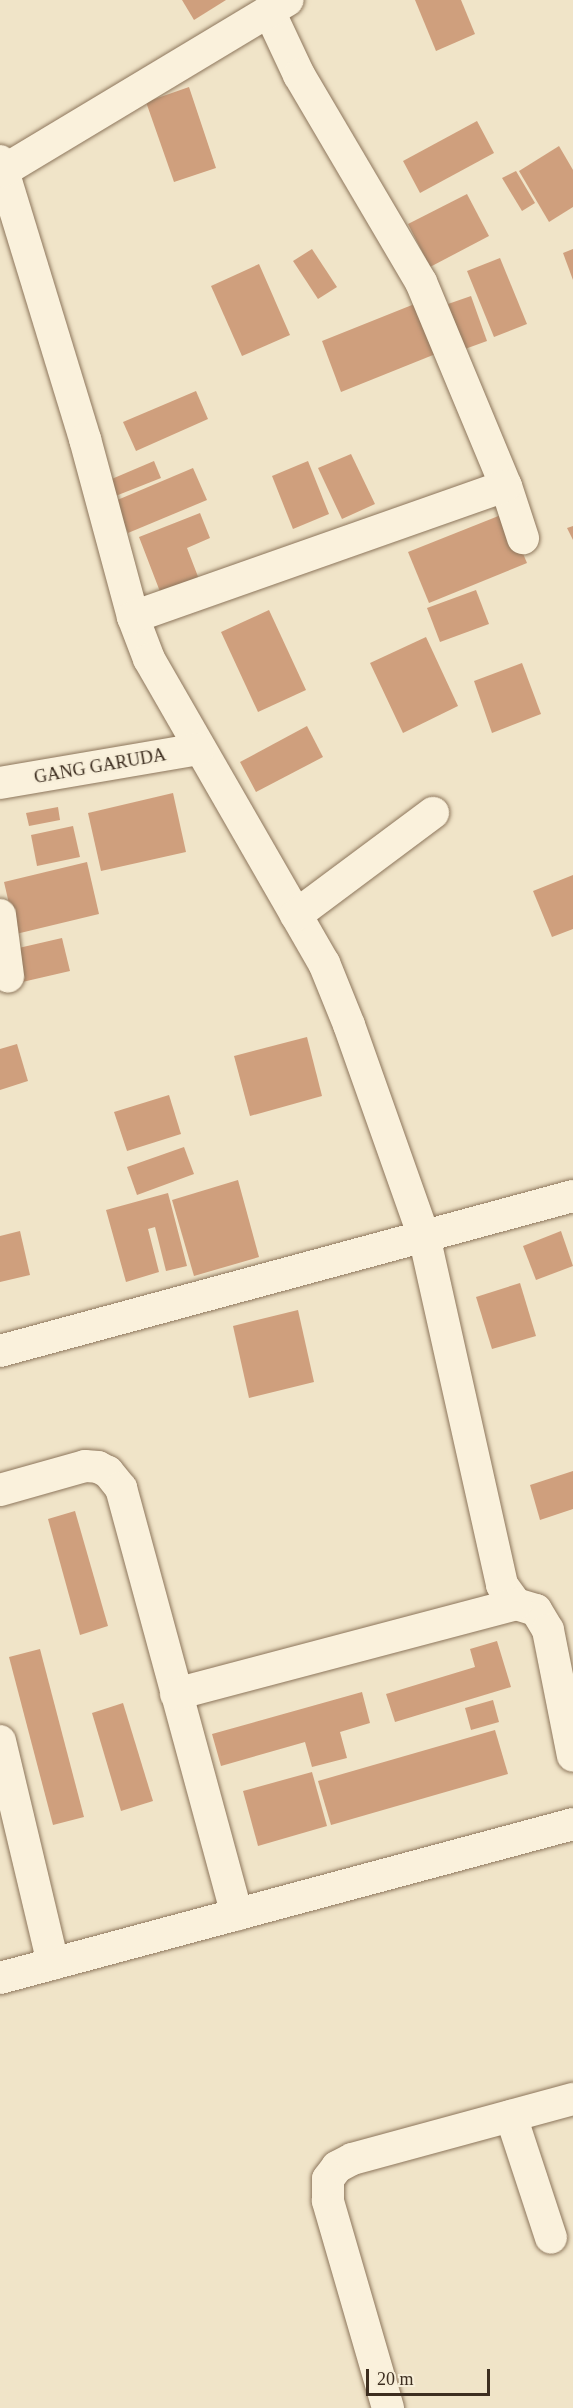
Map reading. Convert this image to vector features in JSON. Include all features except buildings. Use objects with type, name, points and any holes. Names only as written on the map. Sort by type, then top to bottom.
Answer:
[{"type":"street","points":[[516,1604],[502,1585],[425,1239],[349,1025],[324,963],[150,659],[133,617],[85,440],[2,166],[278,6],[305,86],[421,282],[506,486],[523,538]]},
{"type":"street","points":[[133,617],[506,486]]},
{"type":"street","name":"GANG GARUDA","points":[[0,783],[200,749]]},
{"type":"street","points":[[296,915],[433,813]]},
{"type":"street","points":[[0,915],[8,976]]},
{"type":"street","points":[[0,1351],[425,1239],[573,1196]]},
{"type":"street","points":[[0,1490],[85,1466],[98,1467],[114,1478],[121,1488],[237,1914]]},
{"type":"street","points":[[176,1694],[516,1604],[536,1610],[548,1630],[573,1756]]},
{"type":"street","points":[[2,1756],[53,1964]]},
{"type":"street","points":[[0,1978],[573,1824]]},
{"type":"street","points":[[388,2408],[328,2201],[327,2179],[337,2167],[352,2159],[573,2099]]},
{"type":"street","points":[[511,2116],[551,2238]]}]
